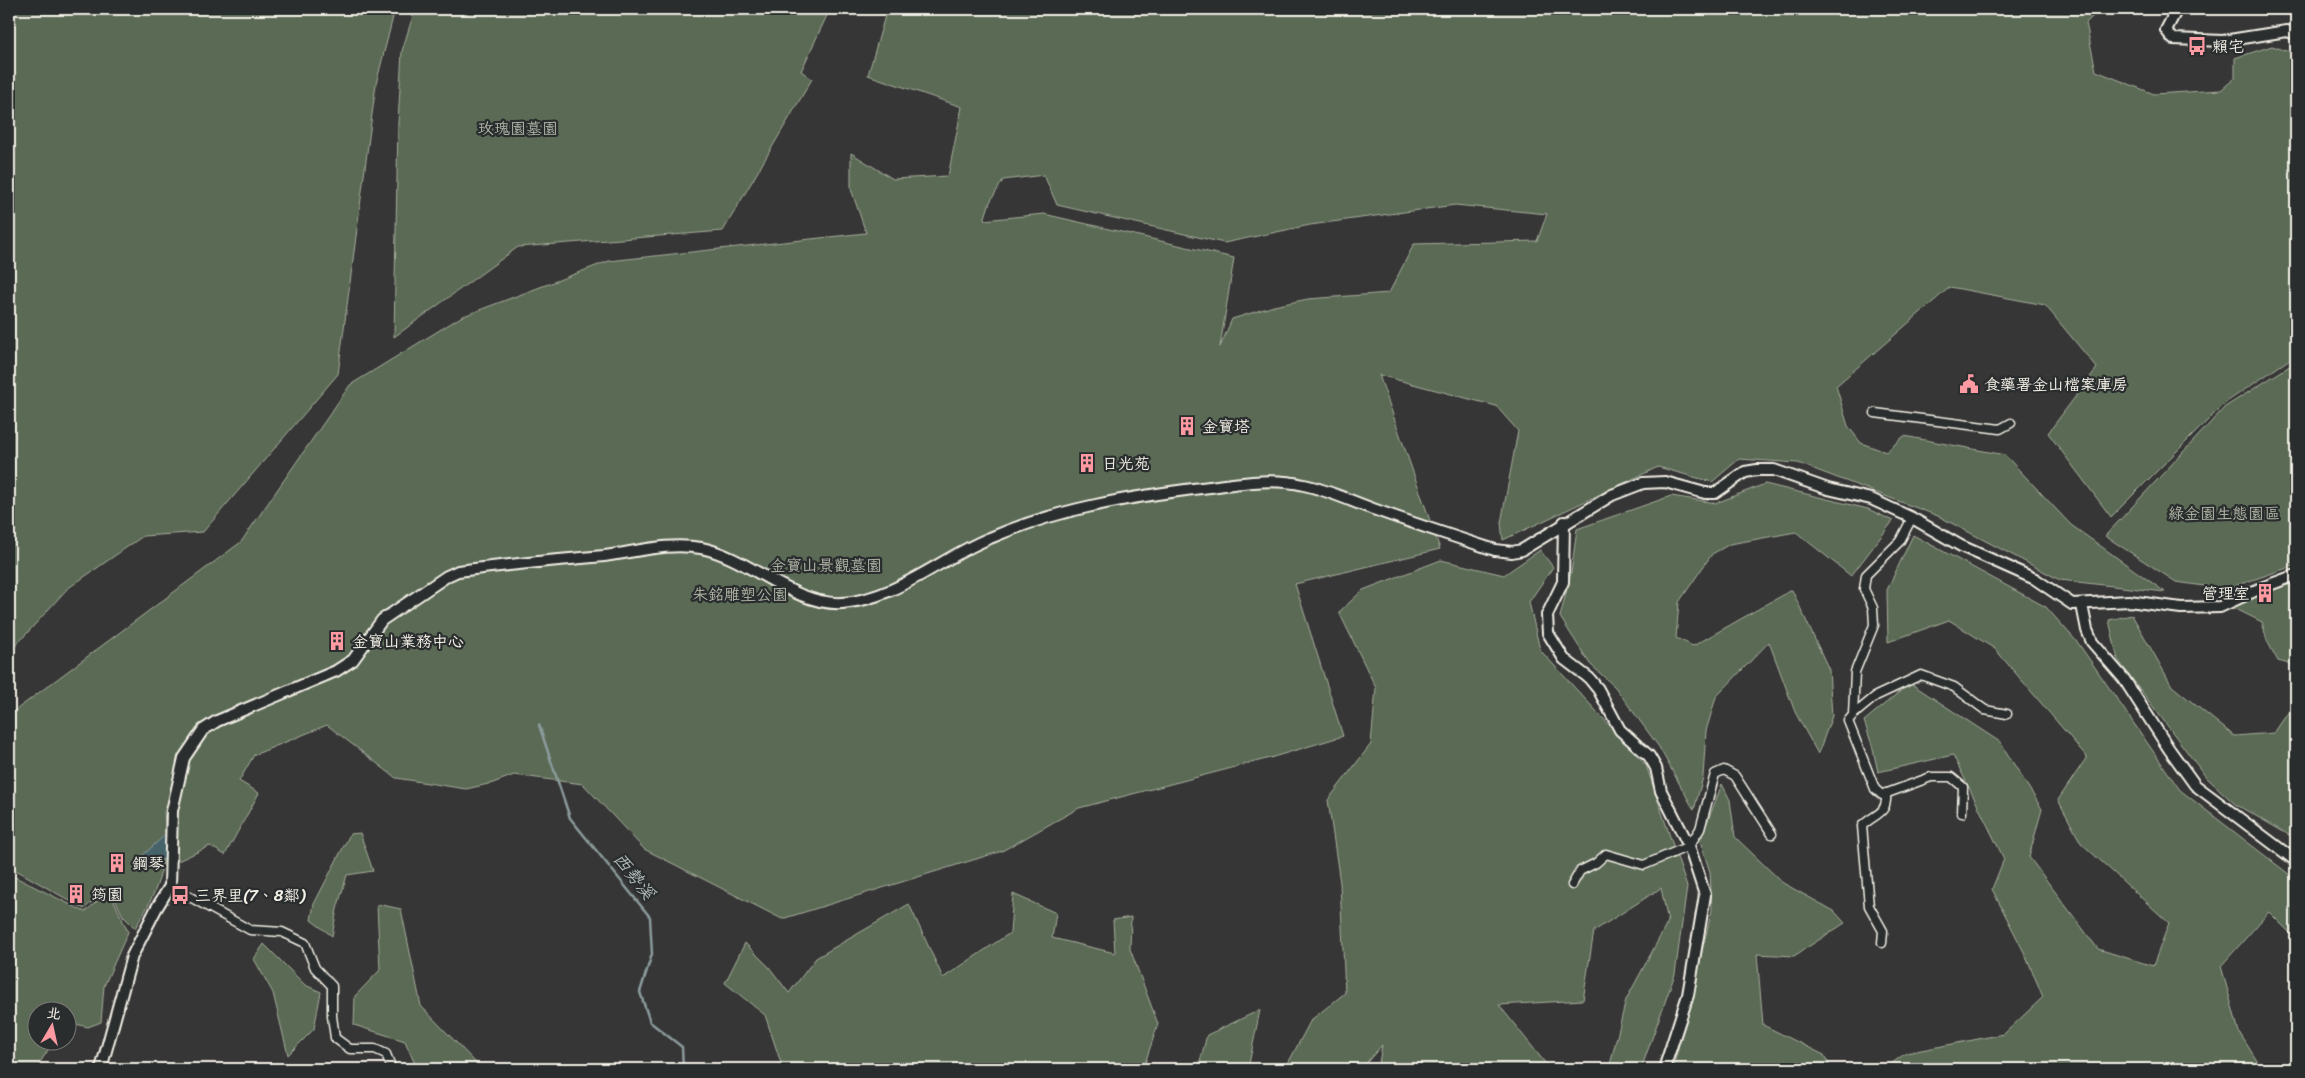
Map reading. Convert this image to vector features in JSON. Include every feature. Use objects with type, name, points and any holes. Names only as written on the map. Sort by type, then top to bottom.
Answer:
[{"type":"street","points":[[2177,9],[2166,30],[2173,39],[2223,41],[2287,31],[2296,34]]},
{"type":"street","points":[[1875,413],[2000,429],[2011,422]]},
{"type":"street","points":[[101,1069],[132,956],[170,886],[172,810],[184,758],[203,730],[217,722],[336,671],[353,660],[382,620],[447,576],[458,571],[675,546],[701,548],[728,557],[826,604],[870,599],[895,588],[989,538],[1048,517],[1125,498],[1271,481],[1305,485],[1391,516],[1504,551],[1522,550],[1564,522],[1612,495],[1643,483],[1665,482],[1705,494],[1715,493],[1745,472],[1774,470],[1828,489],[1871,499],[1912,518],[1961,546],[2035,579],[2072,604],[2082,605],[2129,601],[2181,608],[2220,607],[2261,588],[2296,575]]},
{"type":"street","points":[[1853,715],[1855,672],[1874,625],[1873,608],[1864,590],[1866,576],[1900,542],[1912,518]]},
{"type":"street","points":[[1564,522],[1563,582],[1547,614],[1548,633],[1564,659],[1588,678],[1598,689],[1620,730],[1649,756],[1656,768],[1661,791],[1689,846],[1705,895],[1688,995],[1664,1069]]},
{"type":"street","points":[[2082,605],[2087,630],[2092,642],[2124,679],[2169,749],[2195,785],[2296,861]]},
{"type":"street","points":[[1962,813],[1963,787],[1951,777],[1931,777],[1882,795],[1876,789],[1848,721],[1876,696],[1921,675],[1954,687],[1985,710],[2008,714]]},
{"type":"street","points":[[1572,885],[1580,871],[1596,863],[1606,854],[1644,865],[1689,846],[1700,829],[1715,774],[1724,770],[1735,776],[1772,834]]},
{"type":"street","points":[[1882,943],[1883,932],[1869,906],[1862,826],[1882,811],[1887,804],[1886,793]]},
{"type":"street","points":[[170,886],[250,930],[282,932],[305,943],[315,968],[332,986],[332,1016],[336,1038],[350,1049],[375,1049],[386,1054],[392,1069]]},
{"type":"green space","points":[[9,9],[395,9],[376,84],[338,374],[203,532],[143,536],[67,589],[9,653]]},
{"type":"green space","name":"玫瑰園墓園","points":[[415,9],[830,9],[801,71],[812,79],[723,231],[518,247],[394,337],[398,123],[402,51]]},
{"type":"green space","points":[[887,9],[2100,9],[2086,23],[2096,71],[2154,94],[2221,90],[2235,78],[2235,58],[2272,46],[2296,54],[2296,355],[2225,403],[2111,517],[2048,433],[2097,368],[2045,305],[1950,287],[1836,386],[1848,426],[1861,443],[1886,452],[1904,436],[2005,455],[2071,525],[2165,592],[2060,580],[1938,516],[1798,463],[1739,459],[1712,482],[1658,467],[1503,540],[1501,523],[1518,431],[1496,406],[1379,375],[1440,549],[1295,584],[1343,736],[1270,758],[1079,808],[1002,851],[782,919],[644,849],[583,784],[514,775],[493,783],[466,789],[396,778],[327,725],[254,755],[239,781],[259,793],[225,855],[210,846],[178,861],[169,807],[164,811],[165,844],[161,872],[151,899],[135,928],[123,916],[114,897],[102,893],[84,909],[9,866],[9,715],[241,542],[350,385],[461,317],[609,261],[866,233],[851,189],[851,153],[893,179],[948,176],[962,107],[868,75]],"holes":[[[1044,175],[1057,205],[1224,243],[1310,225],[1455,205],[1547,214],[1537,241],[1414,244],[1389,293],[1308,299],[1274,306],[1232,319],[1220,347],[1234,258],[1044,214],[984,220],[990,202],[1003,180]]]},
{"type":"green space","name":"綠金園生態園區","points":[[2296,362],[2296,565],[2226,589],[2176,582],[2105,536],[2225,407]]},
{"type":"green space","points":[[1765,484],[1868,509],[1893,521],[1851,576],[1796,532],[1730,544],[1712,554],[1679,602],[1676,638],[1693,646],[1792,590],[1829,670],[1832,716],[1818,754],[1795,712],[1769,642],[1716,697],[1706,731],[1703,777],[1694,810],[1659,747],[1615,687],[1590,664],[1560,617],[1571,573],[1577,529],[1671,496],[1716,503]]},
{"type":"green space","points":[[1913,535],[2046,607],[2078,643],[2180,790],[2290,875],[2296,885],[2296,939],[2269,912],[2221,966],[2239,1032],[2262,1069],[1884,1069],[1906,1053],[2004,1034],[2043,997],[2026,956],[1992,889],[2004,859],[1953,755],[1878,772],[1864,721],[1910,683],[2000,742],[2042,809],[2029,857],[2098,949],[2153,966],[2169,923],[2081,843],[2058,800],[2087,757],[1995,649],[1949,620],[1888,642],[1887,590]]},
{"type":"green space","points":[[1540,550],[1553,567],[1529,602],[1540,650],[1646,765],[1687,887],[1675,974],[1641,1069],[1609,1069],[1626,1000],[1668,922],[1661,888],[1594,931],[1583,1000],[1499,1005],[1550,1069],[1378,1069],[1382,1045],[1361,1069],[1285,1069],[1311,1020],[1345,993],[1340,883],[1328,800],[1371,744],[1376,688],[1339,612],[1363,590],[1441,560],[1504,575]]},
{"type":"green space","points":[[2296,580],[2296,666],[2278,661],[2267,641],[2262,622],[2232,607],[2271,587]]},
{"type":"green space","points":[[2132,615],[2172,686],[2234,736],[2274,733],[2296,701],[2296,839],[2235,804],[2206,777],[2118,660],[2109,620]]},
{"type":"green space","points":[[1722,784],[1730,800],[1735,837],[1783,883],[1834,911],[1845,923],[1794,956],[1757,954],[1763,1025],[1824,1055],[1831,1069],[1673,1069],[1712,910],[1710,872],[1700,841]]},
{"type":"green space","points":[[360,833],[373,871],[347,875],[337,909],[332,936],[311,920],[314,904],[350,834]]},
{"type":"green space","points":[[9,874],[85,912],[103,896],[113,899],[128,932],[104,986],[101,1022],[88,1027],[78,1024],[78,1000],[28,1000],[28,1050],[48,1050],[39,1064],[41,1069],[9,1069]]},
{"type":"green space","points":[[1013,894],[1056,913],[1052,938],[1115,953],[1113,920],[1131,917],[1130,949],[1158,1024],[1143,1069],[783,1069],[765,1015],[725,983],[745,943],[769,967],[789,993],[816,958],[909,904],[943,978],[1010,933]]},
{"type":"green space","points":[[377,904],[401,909],[421,1006],[476,1063],[473,1069],[417,1069],[405,1041],[354,1025],[355,996],[380,970]]},
{"type":"green space","points":[[264,944],[305,985],[321,992],[314,1029],[288,1055],[273,993],[254,959]]},
{"type":"green space","points":[[1260,1010],[1248,1069],[1198,1069],[1207,1035]]},
{"type":"water","points":[[166,834],[165,860],[142,856]]},
{"type":"waterway","name":"西勢溪","points":[[539,725],[570,818],[650,917],[652,954],[640,992],[650,1022],[682,1047],[683,1069]]},
{"type":"place","name":"賴宅","points":[[2197,46]]},
{"type":"place","name":"食藥署金山檔案庫房","points":[[1969,384]]},
{"type":"place","name":"金寶塔","points":[[1187,426]]},
{"type":"place","name":"日光苑","points":[[1087,463]]},
{"type":"place","name":"管理室","points":[[2265,593]]},
{"type":"place","name":"金寶山業務中心","points":[[337,641]]},
{"type":"place","name":"鋼琴","points":[[117,863]]},
{"type":"place","name":"筠園","points":[[76,894]]},
{"type":"place","name":"三界里(7、8鄰)","points":[[180,895]]},
{"type":"park label","name":"金寶山景觀墓園","points":[[826,565]]},
{"type":"park label","name":"朱銘雕塑公園","points":[[740,594]]}]
